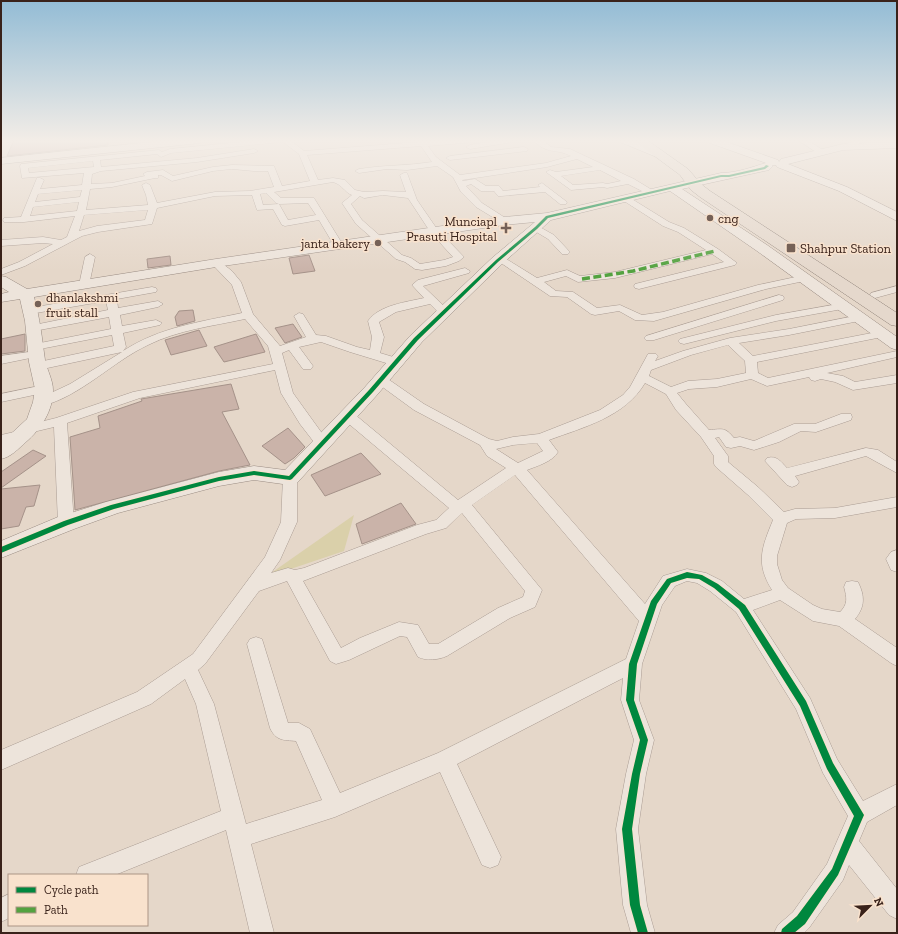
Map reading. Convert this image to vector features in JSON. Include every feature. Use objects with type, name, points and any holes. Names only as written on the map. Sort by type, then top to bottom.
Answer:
[{"type":"main road","points":[[699,184],[705,194],[897,322]]},
{"type":"main road","points":[[701,184],[718,193],[897,309]]},
{"type":"street","points":[[24,219],[39,184]]},
{"type":"street","points":[[35,192],[75,184]]},
{"type":"street","points":[[64,242],[80,213],[86,184]]},
{"type":"street","points":[[277,184],[281,189]]},
{"type":"street","points":[[7,220],[152,207],[215,194],[269,191],[312,184]]},
{"type":"street","points":[[344,184],[352,192],[411,195]]},
{"type":"street","points":[[358,193],[351,201],[346,203],[359,222],[399,257],[408,260],[416,266],[443,263],[458,259],[459,257],[434,231],[411,195],[407,184]]},
{"type":"street","points":[[460,184],[464,190],[479,205],[504,221]]},
{"type":"street","points":[[475,184],[484,189],[496,188],[501,194],[556,184]]},
{"type":"street","points":[[540,184],[563,202]]},
{"type":"street","points":[[564,184],[571,188],[603,185],[607,186],[619,184]]},
{"type":"street","points":[[636,184],[653,193]]},
{"type":"street","points":[[2,298],[216,263],[504,221],[542,223],[627,199],[691,184]]},
{"type":"street","points":[[829,184],[897,217]]},
{"type":"street","points":[[834,184],[897,213]]},
{"type":"street","points":[[1,272],[22,264],[64,242],[97,229],[149,222],[152,197],[146,185]]},
{"type":"street","points":[[673,188],[844,306],[897,345]]},
{"type":"street","points":[[269,191],[279,202],[311,200],[338,245]]},
{"type":"street","points":[[255,192],[260,208],[276,206],[285,223],[321,217]]},
{"type":"street","points":[[30,205],[83,199]]},
{"type":"street","points":[[627,199],[666,224],[678,228],[732,263],[640,286]]},
{"type":"street","points":[[97,229],[96,221],[103,211]]},
{"type":"street","points":[[542,223],[551,237],[565,252]]},
{"type":"street","points":[[444,312],[418,287],[417,285],[419,283],[473,274],[500,259],[542,223]]},
{"type":"street","points":[[1,243],[43,240],[64,242]]},
{"type":"street","points":[[1,252],[64,242]]},
{"type":"street","points":[[536,281],[567,273],[578,279],[615,275],[715,252]]},
{"type":"street","points":[[84,285],[90,257]]},
{"type":"street","points":[[500,259],[554,294],[569,294],[597,312],[620,308],[636,317],[648,319],[750,291],[766,285],[804,278]]},
{"type":"street","points":[[216,263],[228,273],[237,284],[248,315],[268,336],[276,351],[287,393],[305,421],[322,443]]},
{"type":"street","points":[[443,263],[473,274]]},
{"type":"street","points":[[1,760],[144,698],[199,659],[272,560],[289,522],[290,478],[381,380],[416,339],[444,312],[473,274]]},
{"type":"street","points":[[1,280],[17,291],[26,294]]},
{"type":"street","points":[[875,295],[897,289]]},
{"type":"street","points":[[30,311],[152,290]]},
{"type":"street","points":[[1,453],[26,432],[36,420],[43,395],[36,356],[34,328],[26,294]]},
{"type":"street","points":[[1,360],[117,350],[120,347],[111,297]]},
{"type":"street","points":[[650,338],[779,298]]},
{"type":"street","points":[[374,355],[378,343],[378,333],[373,321],[375,318],[385,313],[431,300]]},
{"type":"street","points":[[34,328],[158,304]]},
{"type":"street","points":[[684,341],[776,318],[844,306]]},
{"type":"street","points":[[677,312],[710,334]]},
{"type":"street","points":[[1,398],[43,395],[74,387],[143,343],[170,332],[248,315]]},
{"type":"street","points":[[299,316],[313,339]]},
{"type":"street","points":[[644,373],[687,353],[730,341],[789,332],[860,318]]},
{"type":"street","points":[[36,356],[117,331],[156,323]]},
{"type":"street","points":[[751,360],[882,334]]},
{"type":"street","points":[[276,351],[313,339],[322,338],[354,350],[396,362]]},
{"type":"street","points":[[730,341],[751,360],[753,370],[752,375]]},
{"type":"street","points":[[292,346],[307,366]]},
{"type":"street","points":[[670,391],[688,385],[717,383],[752,375],[767,382],[897,354]]},
{"type":"street","points":[[381,380],[419,407],[485,442],[497,445],[513,441],[541,438],[604,414],[625,402],[636,388],[652,356]]},
{"type":"street","points":[[1,439],[137,395],[279,366]]},
{"type":"street","points":[[644,373],[670,391],[681,407],[706,434],[721,456],[721,464],[781,519]]},
{"type":"street","points":[[799,375],[808,378],[820,376],[839,379],[853,386],[897,379]]},
{"type":"street","points":[[253,586],[288,574],[293,577],[336,656],[343,655],[399,629],[412,630],[424,652],[441,651],[504,613],[529,602],[534,590],[460,506],[348,416]]},
{"type":"street","points":[[706,434],[724,433],[731,444],[740,441],[754,446],[799,427],[816,428],[846,417]]},
{"type":"street","points":[[60,421],[66,523]]},
{"type":"street","points":[[293,577],[306,574],[422,529],[441,524],[460,506],[506,473],[540,459],[551,452],[541,438]]},
{"type":"street","points":[[485,442],[492,453],[517,468],[629,596],[648,620]]},
{"type":"street","points":[[772,461],[788,478],[866,452],[873,453],[897,468]]},
{"type":"street","points":[[1,550],[66,523],[113,507],[219,478],[254,472],[290,478]]},
{"type":"street","points":[[781,519],[795,514],[835,513],[897,502]]},
{"type":"street","points":[[781,519],[769,552],[769,564],[774,580],[782,593],[807,610],[819,616],[843,620],[897,658]]},
{"type":"street","points":[[897,556],[894,559],[897,566]]},
{"type":"street","points":[[644,933],[635,905],[627,829],[636,774],[644,740],[630,700],[633,664],[654,602],[669,581],[687,575],[700,577],[716,586],[742,607],[803,704],[830,766],[859,815]]},
{"type":"street","points":[[843,620],[853,610],[856,604],[852,587]]},
{"type":"street","points":[[742,607],[782,593]]},
{"type":"street","points":[[256,644],[280,728],[284,732],[299,732],[303,735],[335,806]]},
{"type":"street","points":[[238,837],[335,806],[445,760],[633,664]]},
{"type":"street","points":[[188,667],[205,704],[262,933]]},
{"type":"street","points":[[445,760],[490,857]]},
{"type":"street","points":[[786,933],[801,920],[834,872],[859,815],[897,794]]},
{"type":"street","points":[[90,874],[232,817]]},
{"type":"street","points":[[847,844],[897,907]]},
{"type":"shaded area","points":[[354,515],[344,551],[264,578]]},
{"type":"building","points":[[309,255],[315,271],[293,274],[289,258]]},
{"type":"building","points":[[170,256],[171,265],[148,268],[147,259]]},
{"type":"building","points":[[193,310],[195,321],[177,326],[175,317],[179,311]]},
{"type":"building","points":[[293,324],[302,337],[285,343],[275,328]]},
{"type":"building","points":[[199,330],[207,346],[171,355],[165,340]]},
{"type":"building","points":[[25,334],[25,351],[1,354],[1,339]]},
{"type":"building","points":[[256,334],[265,352],[224,362],[214,347]]},
{"type":"building","points":[[231,384],[239,409],[222,412],[250,465],[219,471],[75,510],[70,437],[100,428],[98,416],[142,401],[141,399]]},
{"type":"building","points":[[288,428],[305,447],[294,458],[285,464],[262,446]]},
{"type":"building","points":[[33,450],[46,456],[1,488],[1,472]]},
{"type":"building","points":[[361,453],[381,474],[325,496],[311,475]]},
{"type":"building","points":[[40,485],[34,506],[26,507],[19,526],[1,529],[1,489]]},
{"type":"building","points":[[401,503],[416,524],[362,544],[356,524]]},
{"type":"marked path","points":[[582,279],[633,271],[715,251]]},
{"type":"cycle path","points":[[1,550],[66,523],[113,507],[219,479],[254,473],[290,478],[371,391],[416,339],[497,261],[547,217],[689,184]]},
{"type":"cycle path","points":[[643,933],[635,905],[627,829],[636,774],[644,740],[630,700],[633,664],[654,603],[669,581],[687,575],[700,577],[716,586],[742,607],[803,704],[830,766],[859,815],[835,872],[801,920],[786,933]]},
{"type":"place","name":"cng","points":[[710,218]]},
{"type":"place","name":"Munciapl Prasuti Hospital","points":[[506,228]]},
{"type":"place","name":"janta bakery","points":[[378,243]]},
{"type":"place","name":"Shahpur Station","points":[[791,248]]},
{"type":"place","name":"dhanlakshmi fruit stall","points":[[38,304]]}]
